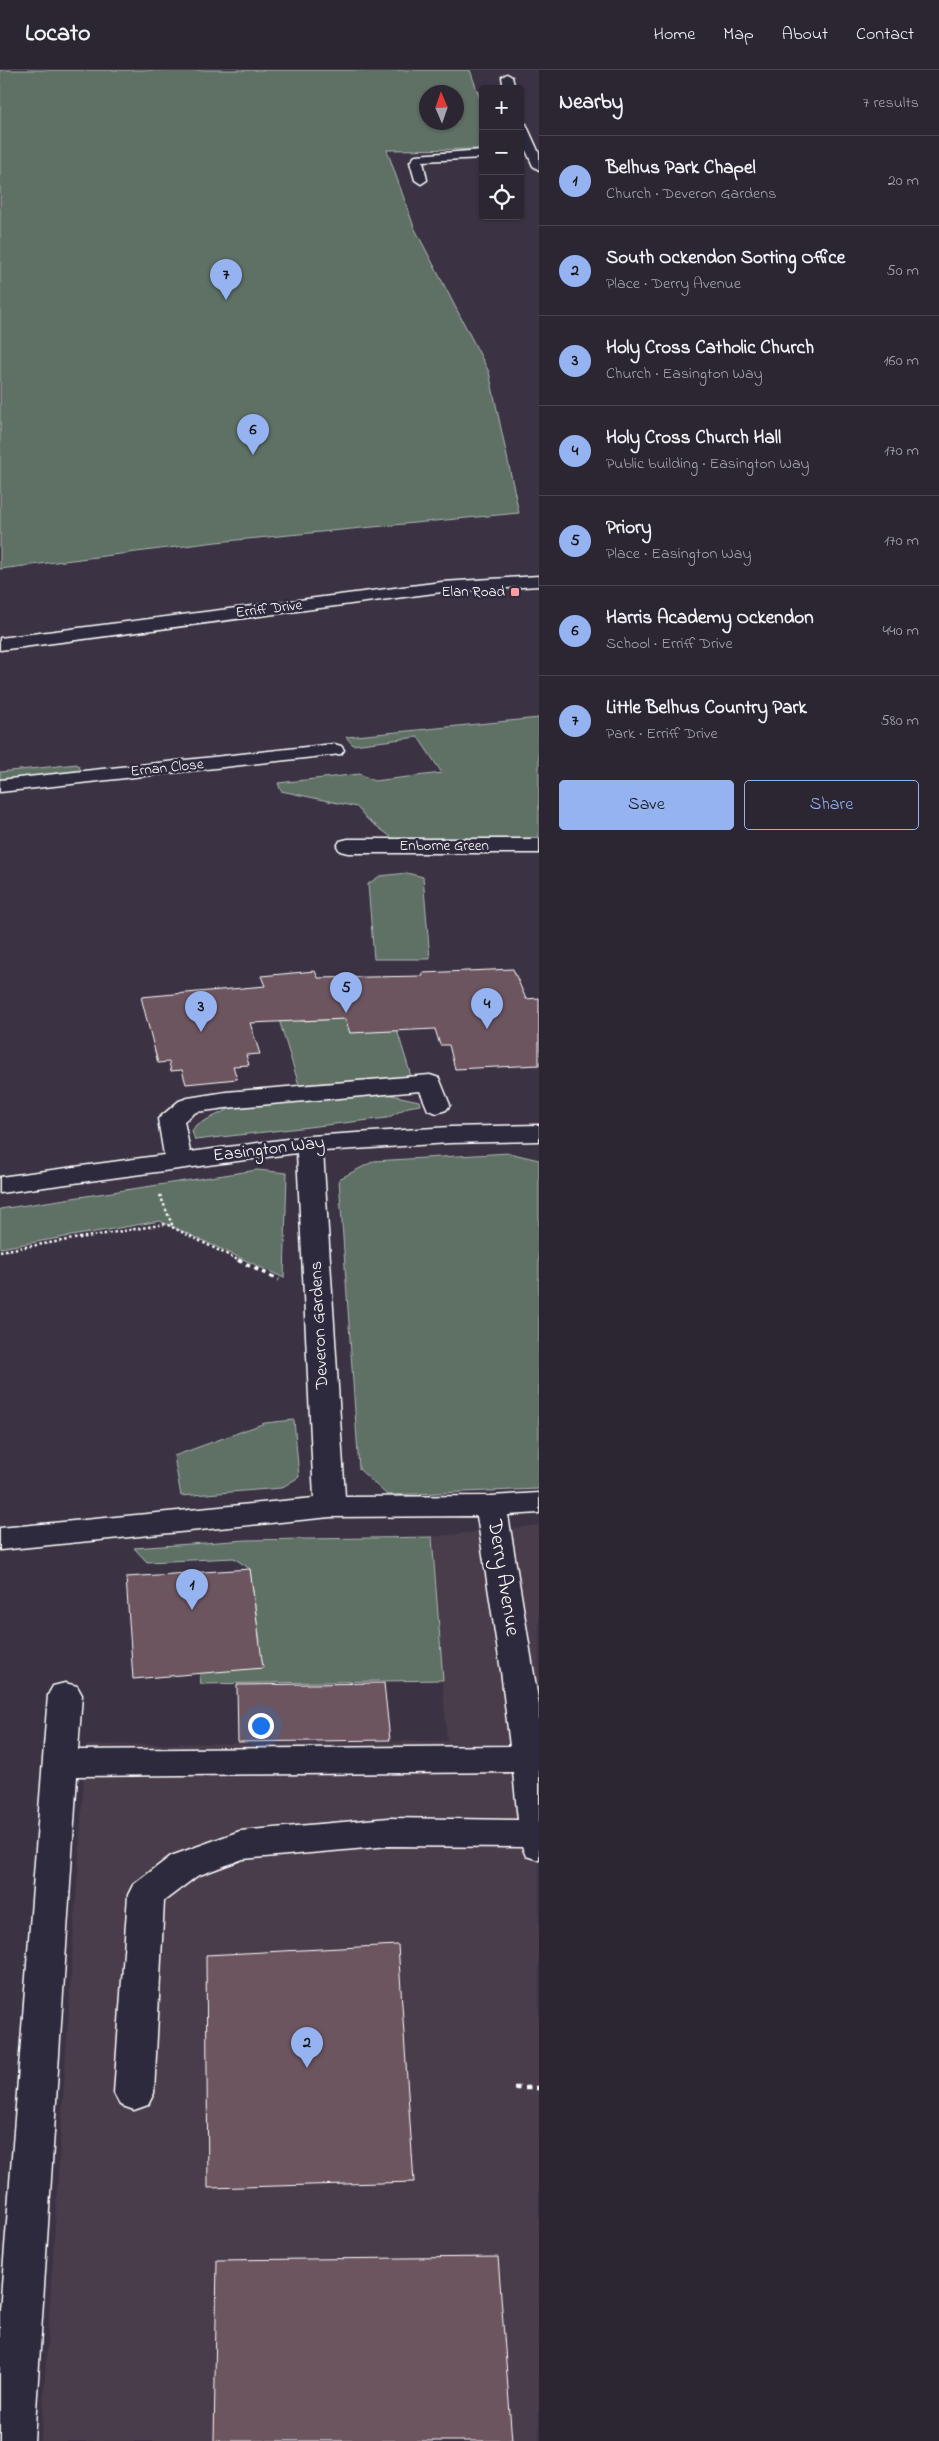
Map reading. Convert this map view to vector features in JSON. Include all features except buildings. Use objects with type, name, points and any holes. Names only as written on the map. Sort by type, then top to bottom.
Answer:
[{"type":"street","points":[[507,77],[509,85]]},
{"type":"street","points":[[524,123],[539,166]]},
{"type":"street","points":[[421,180],[416,162],[420,158],[479,154]]},
{"type":"street","points":[[524,154],[534,154]]},
{"type":"street","name":"Erriff Drive","points":[[0,644],[442,587],[539,582]]},
{"type":"street","name":"Ernan Close","points":[[0,786],[334,750]]},
{"type":"street","name":"Enborne Green","points":[[348,846],[539,846]]},
{"type":"street","points":[[178,1161],[171,1119],[188,1106],[284,1094],[430,1083],[437,1104]]},
{"type":"street","name":"Easington Way","points":[[0,1185],[310,1144],[450,1135],[539,1133]]},
{"type":"street","name":"Deveron Gardens","points":[[310,1144],[330,1507]]},
{"type":"street","name":"Derry Avenue","points":[[538,1840],[529,1759],[529,1671],[491,1506],[539,1503]]},
{"type":"street","points":[[0,1539],[330,1507],[491,1506]]},
{"type":"street","points":[[20,2428],[65,1695]]},
{"type":"street","points":[[60,1762],[529,1759]]},
{"type":"street","points":[[134,2093],[146,1895],[184,1866],[240,1845],[389,1832],[538,1840]]},
{"type":"path","points":[[157,1188],[173,1227]]},
{"type":"path","points":[[0,1251],[166,1224],[283,1282]]},
{"type":"path","points":[[514,2088],[539,2088]]},
{"type":"shaded area","points":[[539,1525],[539,2441],[41,2441],[86,1745],[447,1741],[432,1537]]},
{"type":"green space","points":[[0,70],[470,70],[479,96],[479,149],[387,150],[414,227],[489,372],[519,513],[216,542],[0,569]]},
{"type":"green space","points":[[539,718],[539,842],[398,842],[367,819],[357,807],[281,791],[278,783],[360,774],[374,781],[442,773],[418,737],[353,745],[346,737]]},
{"type":"green space","points":[[77,764],[84,774],[0,783],[0,772]]},
{"type":"green space","points":[[407,873],[423,877],[430,959],[374,959],[368,884],[380,876]]},
{"type":"green space","points":[[276,1010],[301,1021],[345,1019],[397,1030],[411,1076],[299,1085]]},
{"type":"green space","points":[[382,1093],[419,1101],[420,1105],[408,1107],[387,1118],[195,1140],[192,1131],[196,1125],[231,1108]]},
{"type":"green space","points":[[509,1153],[539,1160],[539,1489],[387,1495],[359,1469],[339,1179],[374,1161]]},
{"type":"green space","points":[[257,1170],[287,1173],[284,1278],[160,1221],[0,1248],[0,1209]]},
{"type":"green space","points":[[294,1420],[299,1477],[281,1488],[181,1496],[174,1456],[265,1423]]},
{"type":"green space","points":[[432,1537],[443,1680],[201,1684],[198,1666],[260,1642],[250,1569],[234,1558],[147,1562],[134,1548],[246,1540]]},
{"type":"place","name":"Little Belhus Country Park","points":[[226,300]]},
{"type":"place","name":"Harris Academy Ockendon","points":[[253,455]]},
{"type":"place","name":"Elan Road","points":[[515,592]]},
{"type":"place","name":"Priory","points":[[346,1013]]},
{"type":"place","name":"Holy Cross Church Hall","points":[[487,1029]]},
{"type":"place","name":"Holy Cross Catholic Church","points":[[201,1032]]},
{"type":"place","name":"Belhus Park Chapel","points":[[192,1610]]},
{"type":"place","name":"South Ockendon Sorting Office","points":[[307,2068]]}]
